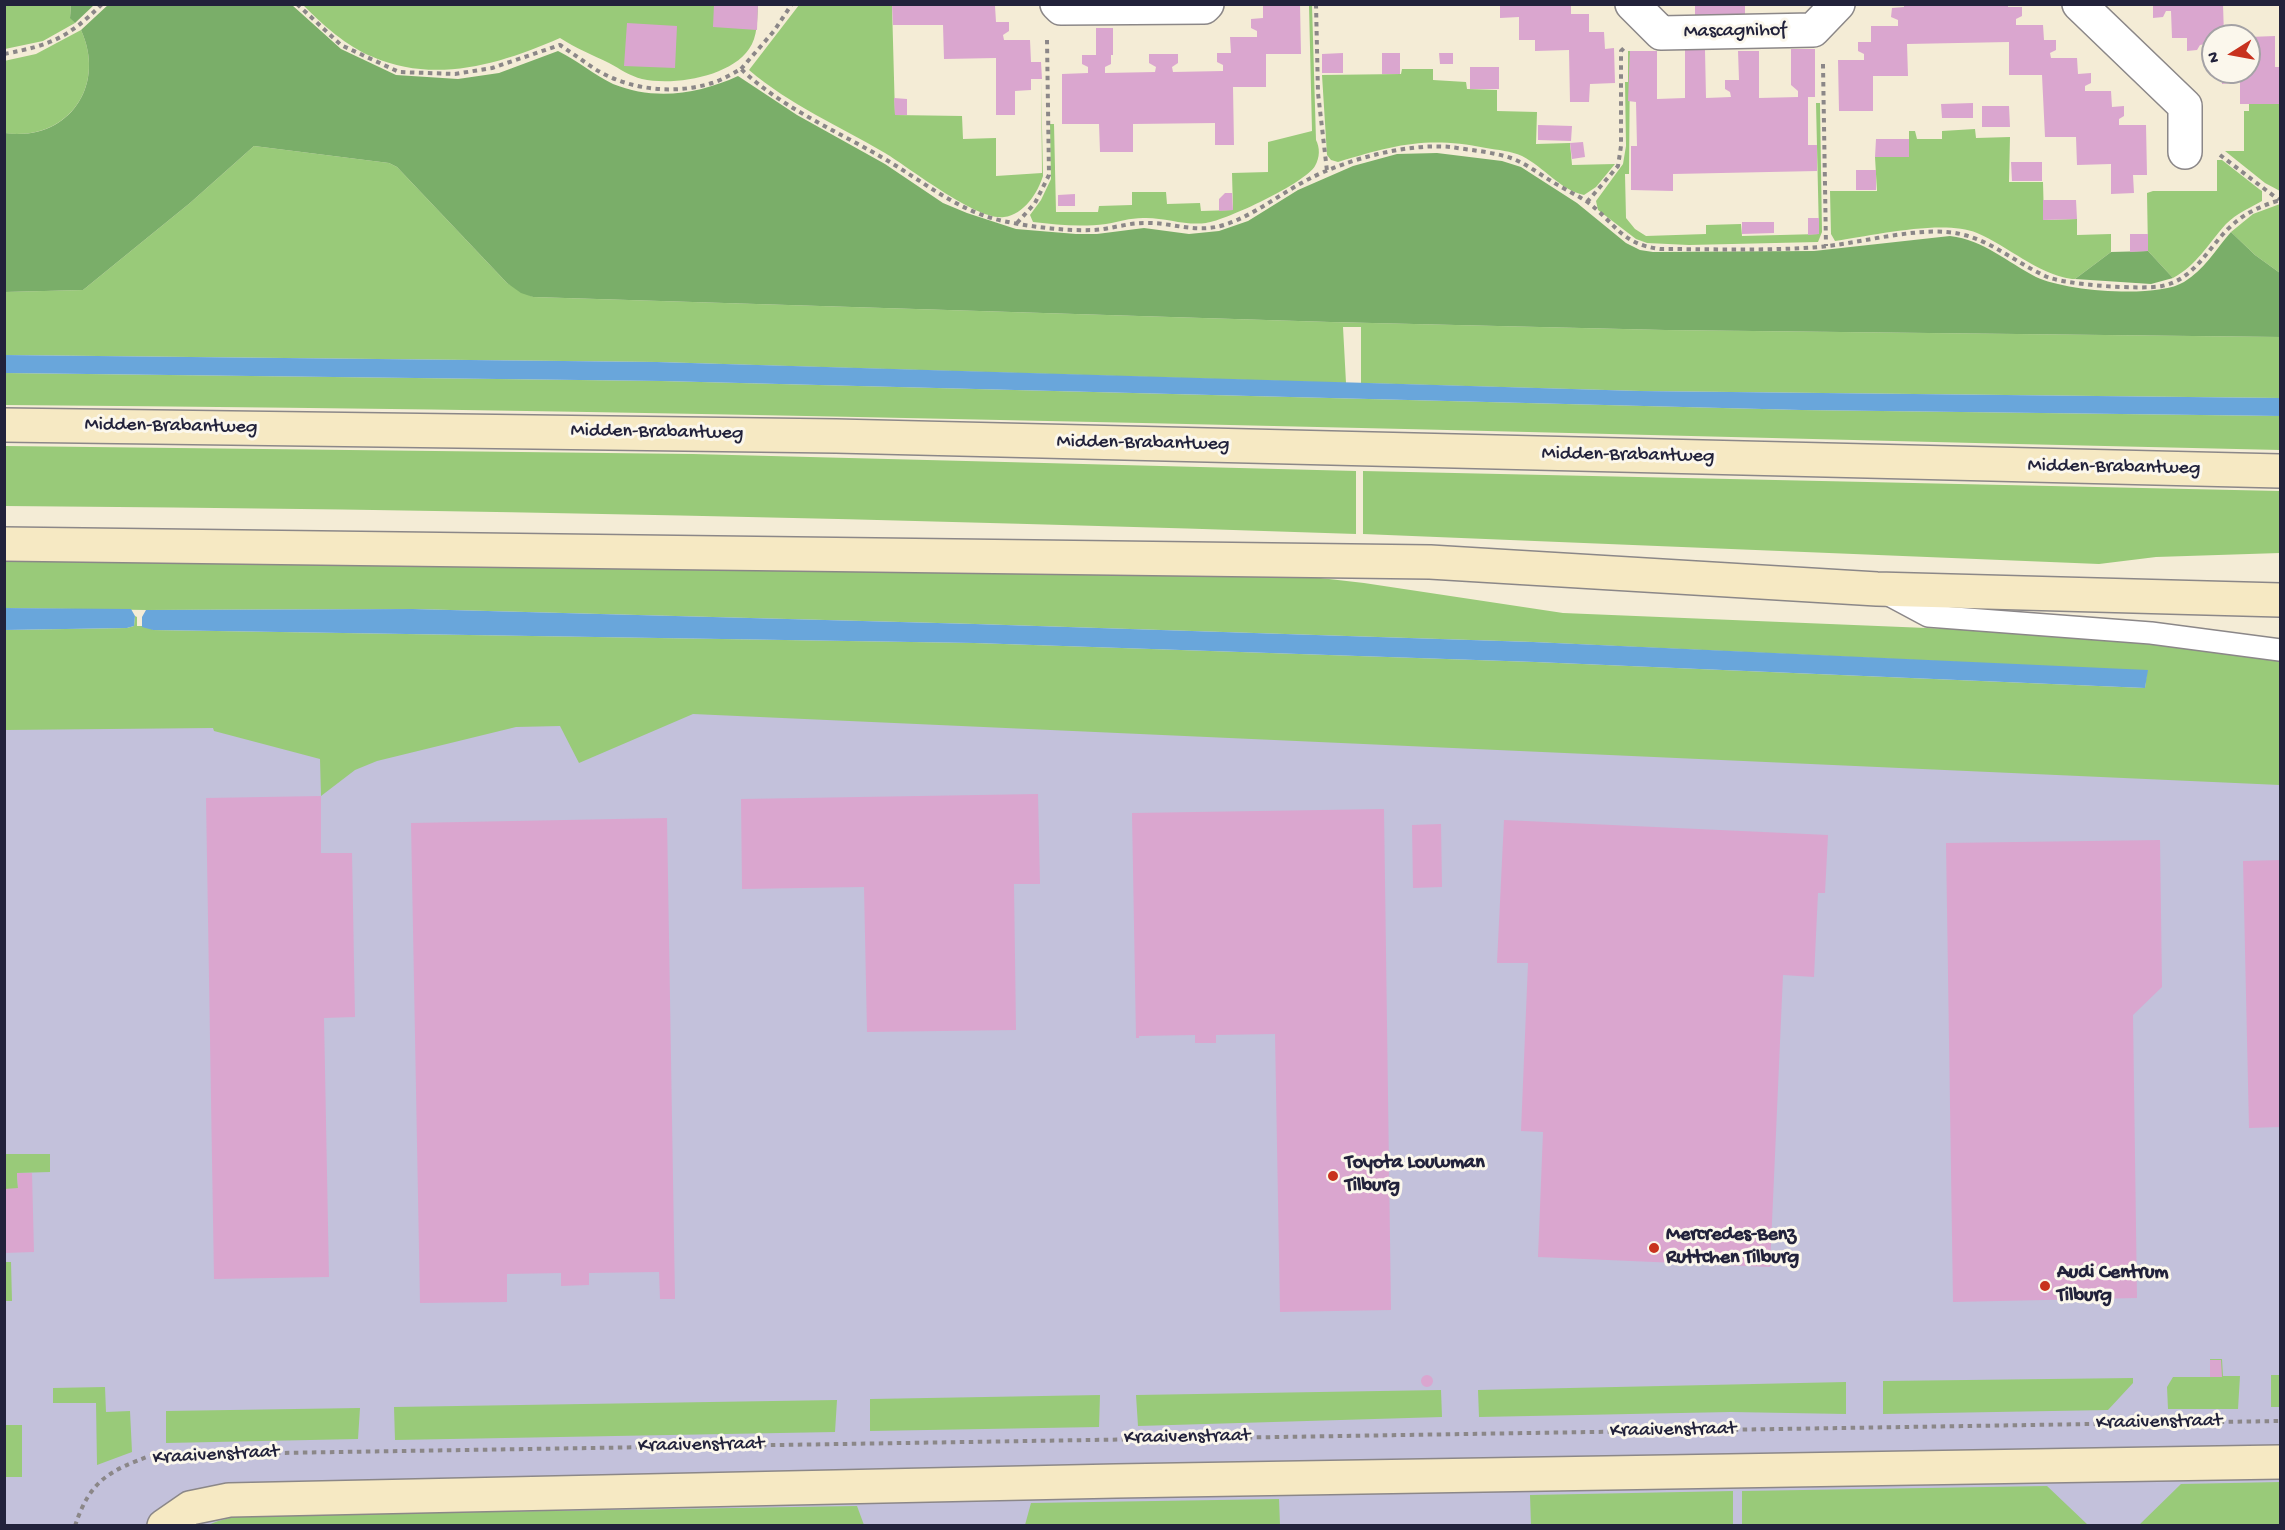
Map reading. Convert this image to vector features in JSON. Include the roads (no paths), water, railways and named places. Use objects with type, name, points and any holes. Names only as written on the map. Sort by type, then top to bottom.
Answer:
[{"type":"main road","name":"Midden-Brabantweg","points":[[4,424],[836,436],[2280,471]]},
{"type":"main road","points":[[4,544],[1430,562],[1877,589],[2280,600]]},
{"type":"main road","name":"Kraaivenstraat","points":[[164,1525],[190,1508],[229,1500],[1128,1481],[2280,1462]]},
{"type":"street","points":[[1059,6],[1204,7],[1207,4]]},
{"type":"street","name":"Mascagnihof","points":[[1640,12],[1661,33],[1813,30],[1839,4]]},
{"type":"street","points":[[2079,4],[2185,106],[2186,152]]},
{"type":"lane","points":[[1877,589],[1928,616],[2151,633],[2280,650]]},
{"type":"water","points":[[5,355],[657,362],[1640,391],[2280,398],[2280,416],[1801,410],[661,381],[5,373]]},
{"type":"water","points":[[4,608],[131,609],[135,616],[134,626],[127,628],[5,630]]},
{"type":"water","points":[[413,609],[1533,642],[2148,670],[2145,688],[1535,662],[974,643],[153,630],[142,627],[142,617],[146,610]]},
{"type":"place","name":"Toyota Louwman Tilburg","points":[[1333,1176]]},
{"type":"place","name":"Mercredes-Benz Ruttchen Tilburg","points":[[1654,1248]]},
{"type":"place","name":"Audi Centrum Tilburg","points":[[2045,1286]]}]
